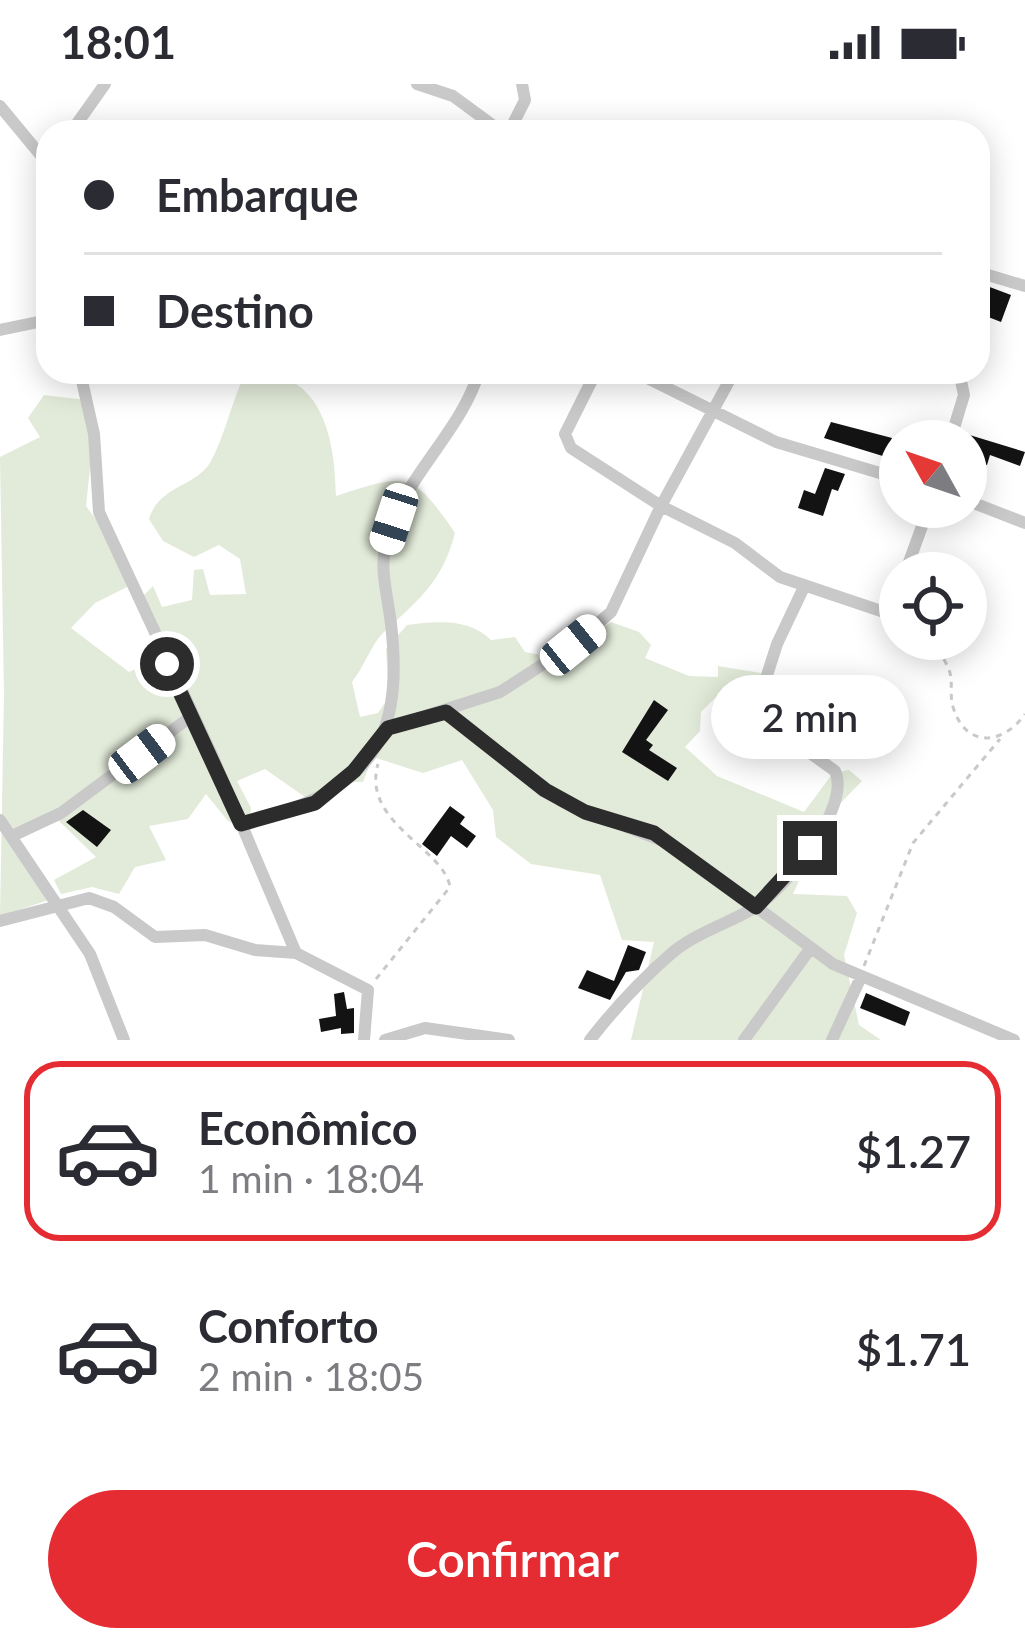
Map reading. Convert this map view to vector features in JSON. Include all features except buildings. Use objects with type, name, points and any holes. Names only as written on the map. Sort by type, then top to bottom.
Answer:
[{"type":"street","points":[[80,120],[105,84]]},
{"type":"street","points":[[417,84],[453,95],[488,120]]},
{"type":"street","points":[[512,120],[525,100],[522,84]]},
{"type":"street","points":[[0,106],[36,150]]},
{"type":"street","points":[[990,276],[1025,286]]},
{"type":"street","points":[[0,330],[36,322]]},
{"type":"street","points":[[83,384],[94,434],[99,512],[296,953]]},
{"type":"street","points":[[388,728],[394,659],[386,544],[400,507],[466,405],[474,384]]},
{"type":"street","points":[[591,384],[566,441],[661,506],[729,539],[770,571],[879,610]]},
{"type":"street","points":[[658,384],[776,442],[879,473]]},
{"type":"street","points":[[241,824],[315,803],[334,791],[388,728],[446,712],[523,680],[598,626],[623,593],[661,506],[729,384]]},
{"type":"street","points":[[956,420],[963,384]]},
{"type":"street","points":[[987,508],[1025,523]]},
{"type":"street","points":[[590,1040],[674,952],[756,907],[810,848],[839,790],[835,771],[755,713],[777,644],[804,587]]},
{"type":"street","points":[[446,712],[545,790],[585,812],[654,833],[810,949],[860,979],[991,1036],[1014,1040]]},
{"type":"street","points":[[12,836],[61,813],[193,716]]},
{"type":"street","points":[[0,820],[100,974],[124,1040]]},
{"type":"street","points":[[0,921],[77,898],[100,902],[155,937],[205,934],[255,950],[296,953],[368,990],[364,1040]]},
{"type":"street","points":[[743,1040],[810,949]]},
{"type":"street","points":[[832,1040],[860,979]]},
{"type":"street","points":[[385,1040],[425,1028],[509,1040]]},
{"type":"path","points":[[943,660],[950,673],[956,717],[986,740],[1000,739]]},
{"type":"path","points":[[860,979],[914,843],[1025,714]]},
{"type":"path","points":[[368,990],[450,887],[444,871],[411,843],[374,789],[380,756]]},
{"type":"green space","points":[[241,384],[296,384],[310,396],[328,432],[336,496],[378,483],[406,482],[428,497],[455,533],[436,578],[379,638],[352,682],[360,717],[378,713],[389,697],[386,649],[407,625],[463,625],[491,640],[515,637],[525,652],[557,658],[611,622],[639,632],[651,645],[645,658],[689,676],[718,677],[718,666],[774,675],[778,692],[761,694],[751,719],[718,695],[701,712],[700,731],[685,747],[717,776],[804,812],[833,773],[849,770],[862,781],[828,816],[793,894],[847,896],[857,913],[844,955],[859,1025],[881,1040],[631,1040],[654,942],[622,940],[600,875],[531,864],[496,837],[493,810],[462,760],[423,773],[373,757],[363,782],[342,782],[308,799],[265,769],[237,781],[251,808],[247,829],[228,821],[206,794],[188,819],[149,826],[166,860],[135,867],[119,894],[92,887],[61,894],[54,880],[96,857],[56,818],[4,835],[52,899],[0,916],[4,694],[0,457],[40,437],[28,418],[44,395],[86,400],[91,459],[86,506],[120,552],[127,587],[95,603],[71,628],[129,672],[168,654],[144,595],[153,586],[162,607],[192,600],[194,570],[203,569],[210,595],[246,594],[240,559],[219,545],[194,557],[163,541],[149,519],[161,499],[205,470]]},
{"type":"route","points":[[167,664],[241,824],[315,803],[354,771],[388,728],[446,712],[563,802],[654,833],[756,907],[782,885],[810,848]]}]
